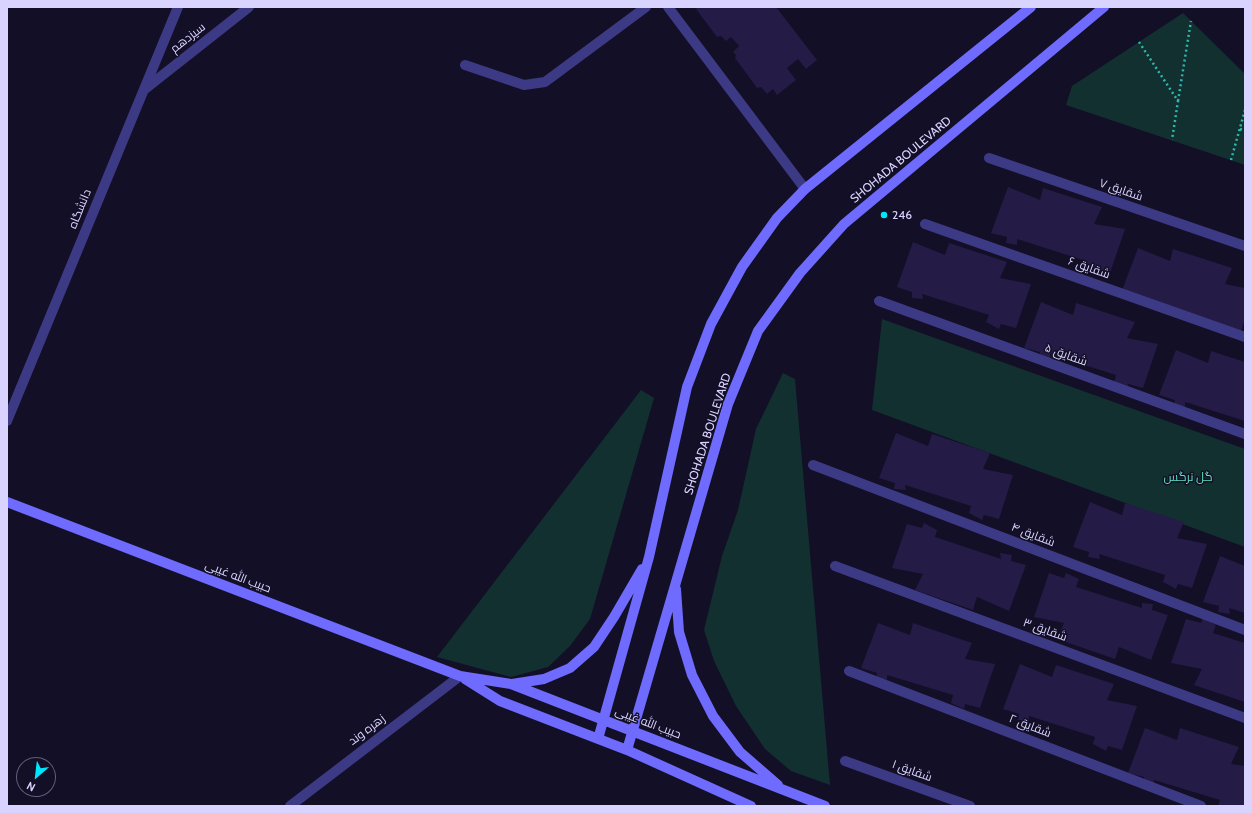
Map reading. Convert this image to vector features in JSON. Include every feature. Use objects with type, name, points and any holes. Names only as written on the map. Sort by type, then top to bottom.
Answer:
[{"type":"street","name":"دانشگاه","points":[[7,421],[178,7]]},
{"type":"street","name":"سیزدهم","points":[[144,90],[249,7]]},
{"type":"street","points":[[465,65],[524,85],[545,82],[646,7]]},
{"type":"street","points":[[668,7],[805,189]]},
{"type":"street","name":"SHOHADA BOULEVARD","points":[[598,739],[650,557],[687,388],[710,324],[742,267],[777,218],[805,189],[1031,7]]},
{"type":"street","points":[[1103,7],[1108,7]]},
{"type":"street","name":"SHOHADA BOULEVARD","points":[[627,750],[675,582],[731,397],[758,331],[800,273],[844,224],[1103,7]]},
{"type":"street","name":"شقایق ۷","points":[[989,158],[1245,246]]},
{"type":"street","name":"شقایق ۶","points":[[924,224],[1245,337]]},
{"type":"street","name":"شقایق ۵","points":[[879,302],[1245,434]]},
{"type":"street","name":"شقایق ۴","points":[[813,465],[1245,630]]},
{"type":"street","name":"حبیب الله غیبی","points":[[7,502],[460,676],[500,701],[627,750],[751,806]]},
{"type":"street","points":[[511,684],[544,679],[570,668],[594,647],[650,557]]},
{"type":"street","name":"شقایق ۳","points":[[835,566],[1245,718]]},
{"type":"street","points":[[675,582],[679,632],[692,675],[713,716],[740,752],[783,790]]},
{"type":"street","name":"شقایق ۲","points":[[849,671],[1201,806]]},
{"type":"street","name":"حبیب الله غیبی","points":[[460,676],[511,684],[825,806]]},
{"type":"street","name":"زهره وند","points":[[290,806],[460,676]]},
{"type":"street","name":"شقایق ۱","points":[[845,760],[970,806]]},
{"type":"path","points":[[1172,140],[1191,21]]},
{"type":"path","points":[[1139,42],[1178,101]]},
{"type":"path","points":[[1231,160],[1245,110]]},
{"type":"path","points":[[1240,129],[1245,127]]},
{"type":"path","points":[[1240,129],[1245,131]]},
{"type":"green space","points":[[1183,13],[1245,74],[1245,165],[1066,105],[1072,86]]},
{"type":"green space","name":"گل نرگس","points":[[882,319],[1245,449],[1245,547],[872,410]]},
{"type":"green space","points":[[783,373],[795,379],[830,785],[791,771],[765,749],[736,706],[714,661],[704,630],[722,556],[738,510],[756,429]]},
{"type":"green space","points":[[641,390],[654,398],[590,619],[570,646],[548,667],[511,677],[437,657]]},
{"type":"building","points":[[698,7],[776,7],[817,60],[806,69],[798,59],[787,68],[796,80],[777,95],[773,89],[767,94],[761,87],[757,88],[735,58],[736,55],[733,52],[739,46],[731,37],[726,41],[721,36],[717,37],[696,9]]},
{"type":"building","points":[[1008,187],[1040,200],[1043,188],[1102,207],[1094,224],[1125,229],[1110,273],[1095,269],[1094,274],[1080,267],[1083,260],[1017,239],[1017,245],[1006,243],[1007,237],[991,233]]},
{"type":"building","points":[[913,242],[945,255],[949,243],[1007,262],[1000,278],[1031,284],[1016,328],[1001,324],[999,329],[986,322],[989,315],[922,294],[923,299],[912,298],[912,292],[897,287]]},
{"type":"building","points":[[1138,248],[1170,261],[1173,249],[1232,268],[1225,284],[1245,288],[1245,319],[1240,334],[1121,293]]},
{"type":"building","points":[[1041,302],[1073,315],[1076,303],[1135,322],[1127,338],[1158,344],[1143,388],[1128,384],[1127,389],[1114,382],[1116,375],[1050,354],[1050,360],[1039,358],[1040,352],[1024,348]]},
{"type":"building","points":[[1176,350],[1208,363],[1211,351],[1245,362],[1245,421],[1185,402],[1185,407],[1174,406],[1175,400],[1159,395]]},
{"type":"building","points":[[896,433],[928,446],[932,434],[990,453],[983,469],[1013,475],[999,519],[984,515],[982,520],[969,513],[971,506],[905,485],[906,490],[894,489],[895,483],[879,478]]},
{"type":"building","points":[[1090,502],[1122,515],[1125,503],[1184,522],[1177,538],[1207,544],[1192,588],[1178,584],[1176,589],[1163,582],[1165,575],[1099,554],[1100,559],[1088,557],[1089,552],[1073,547]]},
{"type":"building","points":[[924,523],[937,530],[935,537],[1001,559],[1000,553],[1012,555],[1011,561],[1026,565],[1009,611],[977,597],[973,610],[915,590],[923,574],[892,568],[907,524],[922,528]]},
{"type":"building","points":[[1220,556],[1245,566],[1245,613],[1229,608],[1230,614],[1218,612],[1219,606],[1203,602]]},
{"type":"building","points":[[1049,573],[1064,578],[1066,573],[1079,579],[1076,587],[1142,608],[1142,603],[1153,604],[1152,610],[1168,615],[1151,660],[1119,647],[1115,659],[1057,639],[1064,623],[1034,617]]},
{"type":"building","points":[[1203,618],[1216,625],[1213,633],[1245,643],[1245,702],[1194,685],[1202,669],[1171,663],[1186,619],[1201,623]]},
{"type":"building","points":[[878,623],[910,635],[913,623],[972,643],[965,659],[995,664],[980,708],[965,704],[964,709],[951,703],[953,695],[887,675],[887,680],[876,678],[877,673],[861,668]]},
{"type":"building","points":[[1020,664],[1052,677],[1056,665],[1114,684],[1107,700],[1137,706],[1122,750],[1108,746],[1106,751],[1093,744],[1095,737],[1029,716],[1029,721],[1018,720],[1019,714],[1003,709]]},
{"type":"building","points":[[1145,728],[1177,740],[1180,728],[1239,747],[1231,764],[1245,766],[1245,806],[1218,806],[1220,800],[1154,780],[1154,785],[1143,783],[1144,777],[1128,773]]},
{"type":"place","name":"246","points":[[884,215]]}]
